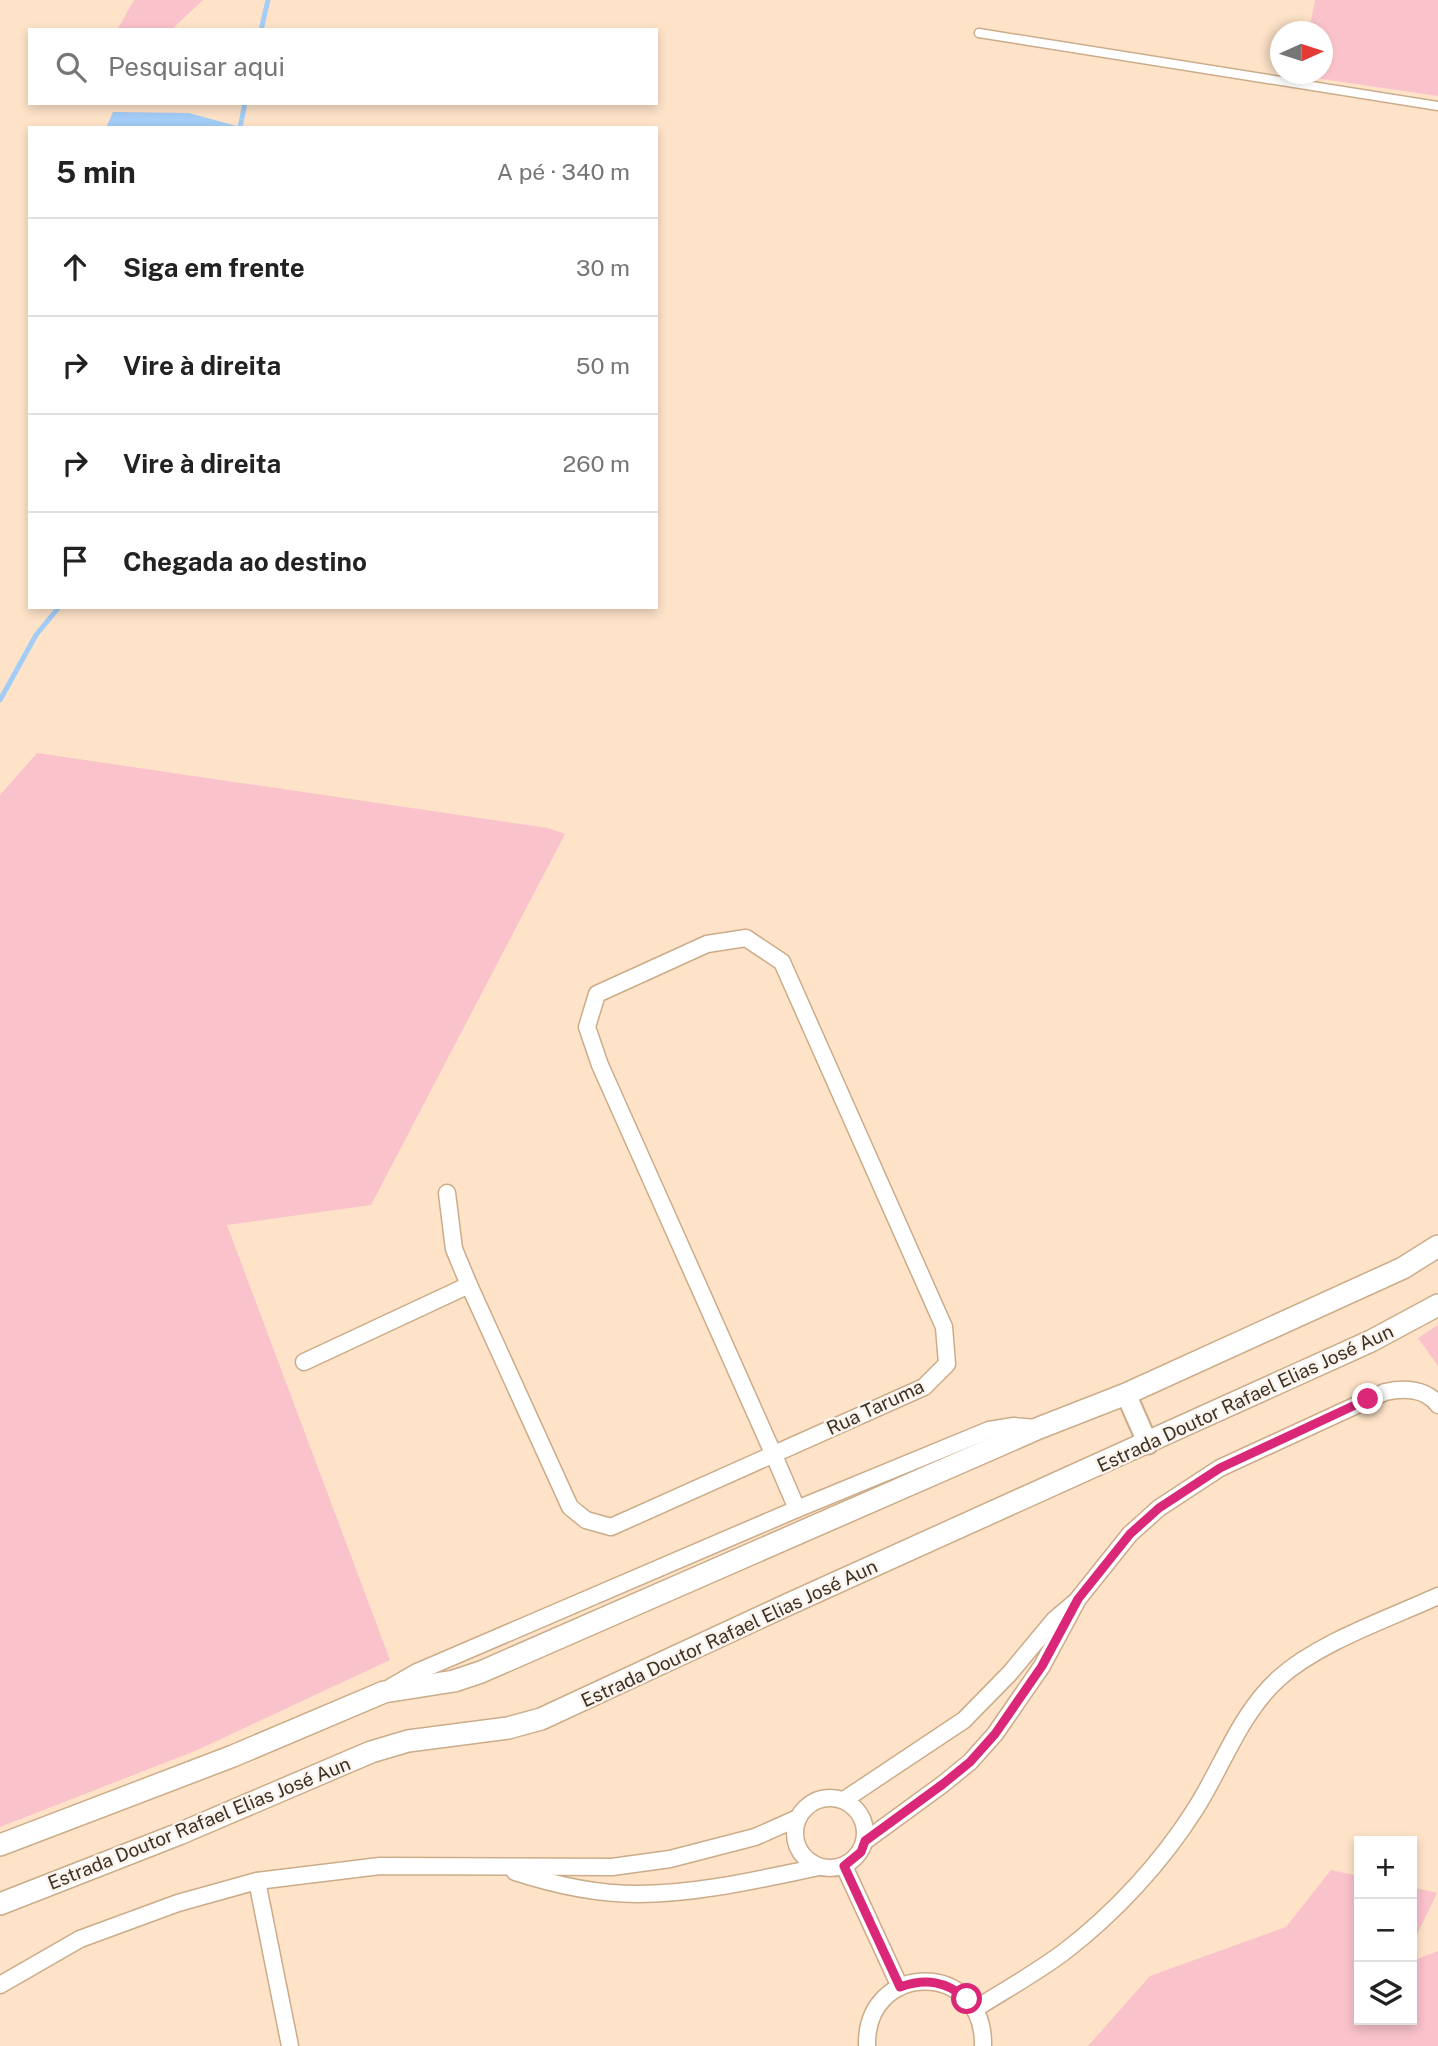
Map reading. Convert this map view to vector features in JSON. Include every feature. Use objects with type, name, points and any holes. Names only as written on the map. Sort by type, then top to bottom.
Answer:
[{"type":"main road","points":[[0,1845],[233,1756],[384,1692],[454,1681],[481,1672],[1038,1428],[1126,1394],[1403,1268],[1438,1246]]},
{"type":"main road","name":"Estrada Doutor Rafael Elias José Aun","points":[[0,1904],[191,1829],[372,1752],[408,1741],[508,1728],[541,1719],[789,1604],[1148,1444],[1371,1341],[1438,1305]]},
{"type":"street","name":"Rua Taruma","points":[[447,1193],[454,1249],[469,1285],[569,1507],[586,1520],[611,1527],[924,1387],[947,1364],[944,1327],[782,962],[746,939],[707,944],[597,994],[587,1027],[600,1065],[773,1453]]},
{"type":"street","points":[[304,1362],[469,1285]]},
{"type":"street","points":[[844,1800],[964,1720],[1010,1673],[1054,1620],[1078,1599],[1130,1534],[1159,1508],[1220,1468],[1385,1392],[1402,1388],[1415,1390],[1436,1401],[1438,1405]]},
{"type":"street","points":[[1126,1394],[1148,1444]]},
{"type":"street","points":[[384,1692],[429,1667],[989,1430],[1014,1426],[1038,1428]]},
{"type":"street","points":[[773,1453],[797,1509]]},
{"type":"street","points":[[975,2009],[1062,1953],[1112,1912],[1195,1810],[1237,1732],[1252,1709],[1279,1679],[1322,1649],[1438,1596]]},
{"type":"street","points":[[865,1841],[970,1762],[995,1734],[1042,1666],[1078,1599]]},
{"type":"street","points":[[0,1985],[80,1939],[178,1903],[257,1881],[380,1866],[612,1867],[670,1858],[755,1836],[798,1818],[812,1802],[825,1798],[844,1800],[857,1810],[865,1825],[865,1841],[861,1852],[844,1866],[820,1867],[727,1886],[637,1894],[551,1884],[503,1868]]},
{"type":"street","points":[[798,1818],[795,1838],[803,1856],[820,1867]]},
{"type":"street","points":[[844,1866],[900,1987]]},
{"type":"street","points":[[257,1881],[290,2046]]},
{"type":"street","points":[[867,2046],[871,2017],[878,2005],[900,1987],[923,1981],[936,1982],[958,1991],[975,2009],[983,2034],[983,2046]]},
{"type":"lane","points":[[979,33],[1438,106]]},
{"type":"shaded area","points":[[134,0],[203,0],[173,28],[118,28]]},
{"type":"shaded area","points":[[1315,0],[1438,0],[1438,96],[1333,81],[1333,21],[1311,21]]},
{"type":"shaded area","points":[[37,753],[548,828],[565,834],[371,1205],[227,1225],[390,1660],[195,1751],[0,1827],[0,795]]},
{"type":"shaded area","points":[[1438,1325],[1438,1366],[1418,1338]]},
{"type":"shaded area","points":[[1331,1870],[1354,1875],[1354,2025],[1417,2025],[1417,1959],[1438,1951],[1438,2046],[1088,2046],[1150,1976],[1286,1927]]},
{"type":"shaded area","points":[[1417,1888],[1437,1893],[1417,1935]]},
{"type":"water","points":[[113,112],[189,113],[237,126],[107,126]]},
{"type":"waterway","points":[[261,28],[268,0]]},
{"type":"waterway","points":[[240,126],[245,105]]},
{"type":"waterway","points":[[0,700],[36,635],[57,609]]},
{"type":"route","points":[[967,1999],[958,1991],[936,1982],[923,1981],[900,1987],[844,1866],[861,1852],[865,1841],[970,1762],[995,1734],[1042,1666],[1078,1599],[1130,1534],[1159,1508],[1220,1468],[1368,1399]]}]
